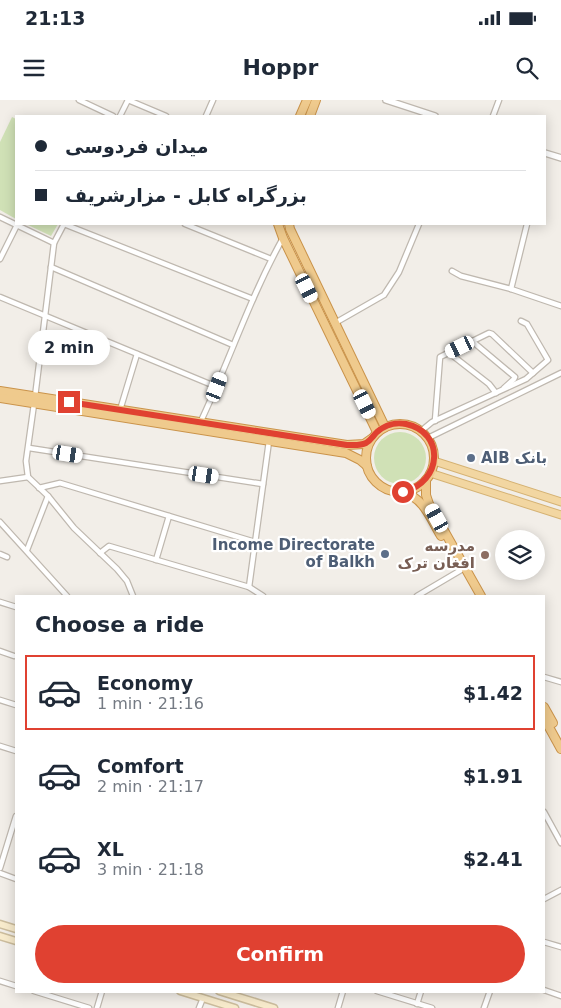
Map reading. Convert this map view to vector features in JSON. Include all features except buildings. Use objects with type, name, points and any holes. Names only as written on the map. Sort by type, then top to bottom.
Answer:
[{"type":"highway","points":[[300,115],[307,100]]},
{"type":"highway","points":[[310,115],[316,100]]},
{"type":"highway","points":[[278,225],[377,432]]},
{"type":"highway","points":[[289,225],[334,323],[385,426]]},
{"type":"highway","points":[[0,391],[35,400],[346,453],[367,466]]},
{"type":"highway","points":[[0,398],[120,410],[347,445],[364,444],[385,426],[400,423],[415,427],[428,438],[433,449],[434,461],[428,477],[426,495],[460,570],[474,595]]},
{"type":"highway","points":[[371,439],[366,457],[370,475],[385,488],[403,492],[420,500],[480,595]]},
{"type":"highway","points":[[403,492],[420,486],[428,477]]},
{"type":"highway","points":[[545,709],[561,738]]},
{"type":"highway","points":[[545,722],[561,749]]},
{"type":"main road","points":[[434,461],[561,502]]},
{"type":"main road","points":[[428,477],[561,515]]},
{"type":"main road","points":[[0,924],[15,929]]},
{"type":"main road","points":[[0,936],[15,941]]},
{"type":"main road","points":[[187,993],[235,1008]]},
{"type":"main road","points":[[225,993],[274,1008]]},
{"type":"street","points":[[79,100],[111,115]]},
{"type":"street","points":[[120,115],[128,100],[164,115]]},
{"type":"street","points":[[206,115],[214,100]]},
{"type":"street","points":[[386,100],[432,115]]},
{"type":"street","points":[[493,115],[500,100]]},
{"type":"street","points":[[546,153],[561,158]]},
{"type":"street","points":[[0,217],[15,224]]},
{"type":"street","points":[[0,259],[17,225],[54,243]]},
{"type":"street","points":[[63,225],[54,243],[26,461],[28,477],[48,496],[74,528],[127,581],[134,595]]},
{"type":"street","points":[[67,225],[253,299]]},
{"type":"street","points":[[187,225],[271,259]]},
{"type":"street","points":[[334,323],[384,295],[399,272],[419,225]]},
{"type":"street","points":[[511,289],[527,225]]},
{"type":"street","points":[[200,423],[253,299],[271,259],[283,238]]},
{"type":"street","points":[[52,267],[233,345]]},
{"type":"street","points":[[452,272],[561,306]]},
{"type":"street","points":[[0,297],[217,387]]},
{"type":"street","points":[[421,431],[435,421],[526,379],[548,360],[527,324],[521,321]]},
{"type":"street","points":[[435,421],[440,356],[448,352],[489,333],[533,373]]},
{"type":"street","points":[[472,341],[514,377],[514,380],[505,386],[504,389]]},
{"type":"street","points":[[448,352],[489,384],[496,393]]},
{"type":"street","points":[[120,410],[137,354]]},
{"type":"street","points":[[428,438],[561,373]]},
{"type":"street","points":[[249,587],[269,441]]},
{"type":"street","points":[[28,448],[263,484]]},
{"type":"street","points":[[0,482],[28,477]]},
{"type":"street","points":[[39,488],[60,484],[255,542]]},
{"type":"street","points":[[27,550],[48,496]]},
{"type":"street","points":[[156,560],[169,516]]},
{"type":"street","points":[[0,522],[66,595]]},
{"type":"street","points":[[100,553],[109,546],[249,587],[261,595]]},
{"type":"street","points":[[0,554],[7,557]]},
{"type":"street","points":[[422,595],[460,570]]},
{"type":"street","points":[[0,602],[15,608]]},
{"type":"street","points":[[0,651],[14,656]]},
{"type":"street","points":[[545,677],[561,682]]},
{"type":"street","points":[[0,700],[15,705]]},
{"type":"street","points":[[0,746],[15,751]]},
{"type":"street","points":[[545,814],[561,843]]},
{"type":"street","points":[[0,868],[15,819]]},
{"type":"street","points":[[0,873],[15,879]]},
{"type":"street","points":[[545,898],[561,890]]},
{"type":"street","points":[[545,942],[561,947]]},
{"type":"street","points":[[0,981],[15,986]]},
{"type":"street","points":[[545,990],[561,996]]},
{"type":"street","points":[[40,993],[89,1008]]},
{"type":"street","points":[[97,1008],[101,993]]},
{"type":"street","points":[[338,1008],[342,993]]},
{"type":"street","points":[[383,993],[432,1008]]},
{"type":"street","points":[[418,1004],[420,993]]},
{"type":"street","points":[[484,1008],[489,993]]},
{"type":"street","points":[[200,1008],[203,998]]},
{"type":"green space","points":[[12,117],[15,118],[15,218],[0,210],[0,142]]},
{"type":"green space","points":[[28,225],[57,225],[51,236]]},
{"type":"green space","points":[[395,432],[405,432],[414,436],[422,444],[426,458],[422,472],[414,480],[405,484],[395,484],[386,480],[378,472],[374,463],[374,453],[378,444],[386,436]]},
{"type":"place","name":"AIB بانک","points":[[471,458]]},
{"type":"place","name":"Income Directorate of Balkh","points":[[385,554]]},
{"type":"place","name":"مدرسه افغان ترک","points":[[485,555]]},
{"type":"route","points":[[69,402],[356,446],[364,444],[385,426],[400,423],[408,424],[421,431],[428,438],[433,449],[434,461],[430,474],[420,486],[403,492]]}]
